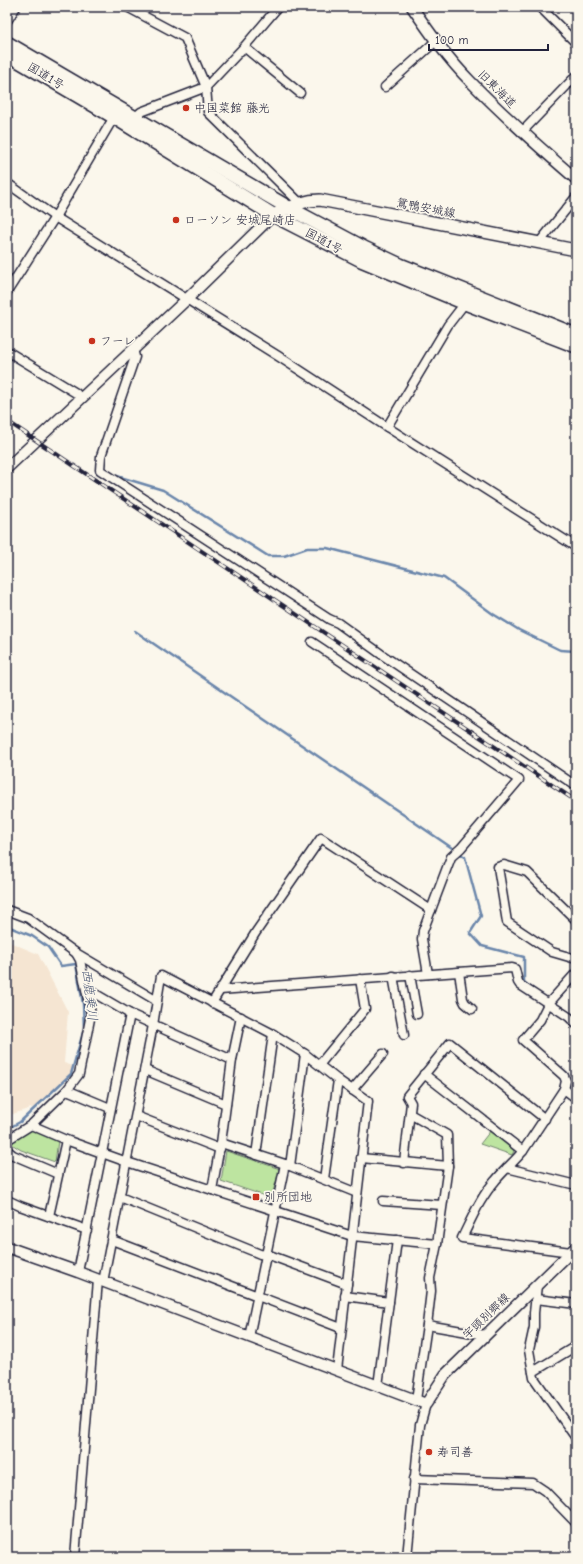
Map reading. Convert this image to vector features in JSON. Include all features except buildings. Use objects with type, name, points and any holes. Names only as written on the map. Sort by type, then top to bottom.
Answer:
[{"type":"highway","name":"国道1号","points":[[7,43],[134,118],[294,205],[366,249],[400,265],[576,335]]},
{"type":"highway","name":"国道1号","points":[[7,54],[114,117],[273,215],[361,260],[465,304],[576,346]]},
{"type":"main road","name":"鴛鴨安城線","points":[[273,215],[309,200],[320,200],[576,250]]},
{"type":"street","points":[[7,22],[16,7]]},
{"type":"street","points":[[127,7],[185,38],[206,87],[208,112],[294,205]]},
{"type":"street","points":[[134,118],[141,112],[206,87],[244,47],[278,7]]},
{"type":"street","name":"旧東海道","points":[[412,7],[436,41],[470,81],[522,132],[576,179]]},
{"type":"street","points":[[540,7],[576,43]]},
{"type":"street","points":[[384,87],[436,41]]},
{"type":"street","points":[[244,47],[300,93]]},
{"type":"street","points":[[522,132],[576,76]]},
{"type":"street","points":[[7,292],[55,217],[114,117]]},
{"type":"street","points":[[7,183],[55,217],[278,356],[576,547]]},
{"type":"street","points":[[539,243],[576,197]]},
{"type":"street","points":[[7,468],[186,300],[273,215]]},
{"type":"street","points":[[387,427],[448,325],[465,304]]},
{"type":"street","points":[[133,349],[135,357],[101,456],[100,470],[338,623],[381,654],[576,786]]},
{"type":"street","points":[[7,352],[76,393],[80,398]]},
{"type":"street","points":[[312,642],[519,780],[451,858],[422,931],[428,974]]},
{"type":"street","points":[[212,1004],[256,932],[321,838],[431,910]]},
{"type":"street","points":[[576,920],[527,872],[504,865],[498,867],[507,922],[552,952],[576,959]]},
{"type":"street","points":[[7,910],[28,918],[76,952],[157,1001]]},
{"type":"street","points":[[7,1140],[31,1125],[66,1090],[79,1074],[91,1014],[80,960],[76,952]]},
{"type":"street","points":[[220,990],[512,968],[515,969],[520,985],[569,1017],[576,1024]]},
{"type":"street","points":[[459,972],[463,999],[465,1003],[472,1008]]},
{"type":"street","points":[[573,1249],[462,1238],[477,1206],[495,1181],[522,1151],[545,1119],[564,1088],[566,1081],[564,1076],[523,1040],[540,1020],[548,1004],[576,973]]},
{"type":"street","points":[[410,975],[417,1014]]},
{"type":"street","points":[[75,1557],[101,1281],[112,1240],[145,1070],[161,976],[212,1004],[273,1034],[320,1064],[338,1080],[368,1101],[337,1370]]},
{"type":"street","points":[[393,976],[404,1035]]},
{"type":"street","points":[[320,1064],[365,1008],[360,979]]},
{"type":"street","points":[[87,990],[130,1014],[232,1060]]},
{"type":"street","points":[[78,1272],[130,1014]]},
{"type":"street","points":[[212,1190],[220,1146],[232,1060],[241,1017]]},
{"type":"street","points":[[256,1155],[273,1034]]},
{"type":"street","points":[[404,1163],[411,1103],[407,1096],[450,1043],[545,1119]]},
{"type":"street","points":[[249,1337],[275,1211],[288,1165],[305,1054]]},
{"type":"street","points":[[352,1090],[383,1054]]},
{"type":"street","points":[[145,1070],[226,1104]]},
{"type":"street","points":[[424,1074],[522,1151]]},
{"type":"street","points":[[324,1180],[338,1080]]},
{"type":"street","points":[[564,1088],[576,1098]]},
{"type":"street","points":[[66,1090],[110,1108]]},
{"type":"street","points":[[407,1557],[420,1425],[427,1325],[431,1291],[430,1278],[437,1244],[448,1166],[447,1135],[410,1114]]},
{"type":"street","points":[[136,1116],[220,1146],[288,1165],[357,1193]]},
{"type":"street","points":[[31,1125],[66,1140],[103,1152],[127,1162],[352,1236],[437,1244]]},
{"type":"street","points":[[49,1216],[66,1140]]},
{"type":"street","points":[[7,1150],[14,1155],[58,1174]]},
{"type":"street","points":[[361,1158],[448,1166]]},
{"type":"street","points":[[507,1168],[576,1185]]},
{"type":"street","points":[[120,1197],[260,1254],[267,1255],[347,1284]]},
{"type":"street","points":[[7,1200],[86,1230]]},
{"type":"street","points":[[383,1201],[442,1205]]},
{"type":"street","points":[[112,1240],[342,1328]]},
{"type":"street","points":[[378,1386],[397,1240]]},
{"type":"street","points":[[7,1247],[78,1272],[421,1402]]},
{"type":"street","name":"宇頭別郷線","points":[[421,1402],[445,1375],[573,1249]]},
{"type":"street","points":[[537,1286],[534,1327],[529,1350],[534,1378],[576,1438]]},
{"type":"street","points":[[345,1296],[389,1302]]},
{"type":"street","points":[[536,1299],[576,1304]]},
{"type":"street","points":[[427,1325],[485,1335]]},
{"type":"street","points":[[533,1372],[576,1346]]},
{"type":"street","points":[[414,1479],[533,1483],[545,1490],[576,1523]]},
{"type":"shaded area","points":[[7,941],[38,954],[68,1012],[64,1063],[73,1066],[71,1074],[40,1105],[7,1116]]},
{"type":"green space","points":[[29,1127],[58,1141],[55,1162],[21,1150],[10,1143]]},
{"type":"green space","points":[[491,1130],[514,1151],[512,1155],[480,1144]]},
{"type":"green space","points":[[226,1151],[280,1169],[271,1198],[221,1181]]},
{"type":"waterway","points":[[117,476],[163,490],[268,556],[284,556],[307,548],[327,548],[444,578],[493,614],[519,630],[560,650],[576,651]]},
{"type":"waterway","points":[[135,631],[455,850]]},
{"type":"waterway","points":[[459,853],[465,857],[481,916],[470,933],[482,946],[524,957],[524,982],[534,990]]},
{"type":"waterway","name":"西鹿乗川","points":[[7,926],[32,936],[48,947],[61,966],[76,964],[83,1004],[84,1029],[71,1074],[20,1122],[7,1129]]},
{"type":"railway","points":[[7,421],[576,801]]},
{"type":"place","name":"中国菜館 藤光","points":[[186,108]]},
{"type":"place","name":"ローソン 安城尾崎店","points":[[176,220]]},
{"type":"place","name":"フーレ","points":[[92,341]]},
{"type":"place","name":"別所団地","points":[[256,1197]]},
{"type":"place","name":"寿司善","points":[[429,1452]]}]
